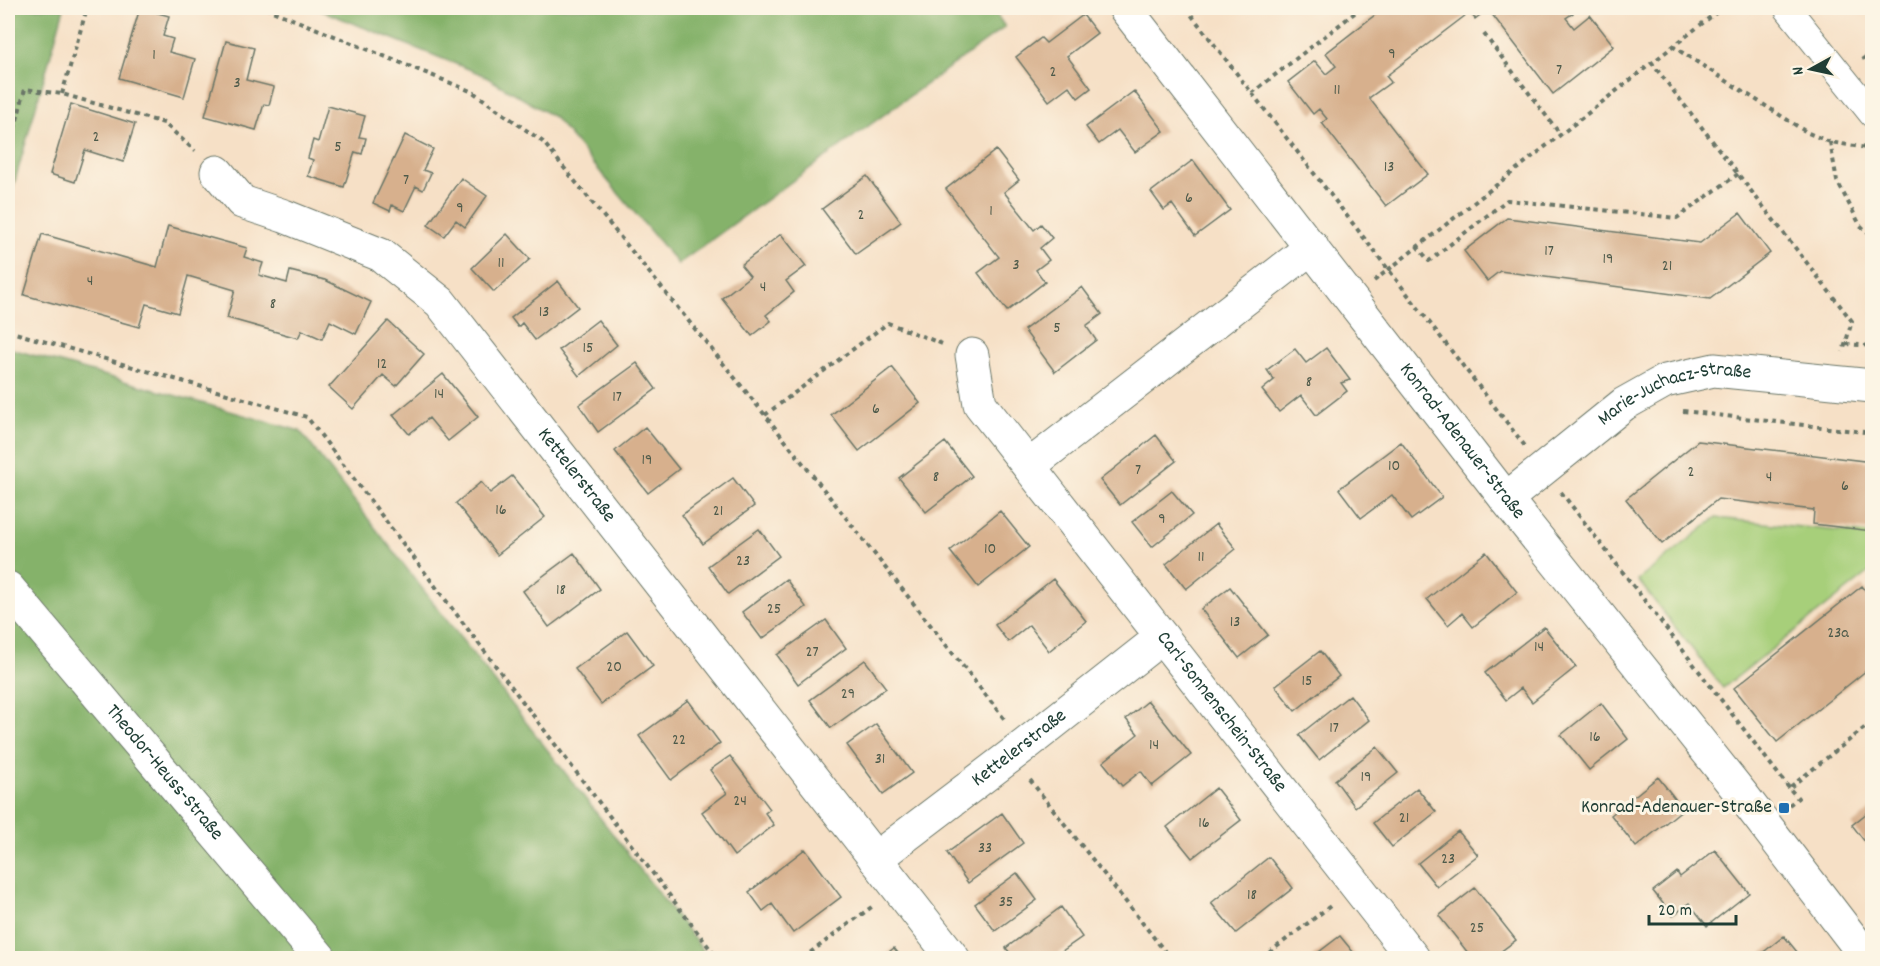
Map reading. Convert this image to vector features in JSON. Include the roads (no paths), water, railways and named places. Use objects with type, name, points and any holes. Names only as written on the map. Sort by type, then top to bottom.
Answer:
[{"type":"street","name":"Konrad-Adenauer-Straße","points":[[1125,8],[1506,499],[1750,805],[1867,958]]},
{"type":"street","points":[[1787,8],[1872,114]]},
{"type":"street","name":"Kettelerstraße","points":[[217,172],[242,202],[284,216],[381,255],[440,302],[953,958]]},
{"type":"street","points":[[1029,466],[1312,247]]},
{"type":"street","name":"Carl-Sonnenschein-Straße","points":[[972,355],[980,404],[1413,958]]},
{"type":"street","name":"Marie-Juchacz-Straße","points":[[1506,499],[1624,404],[1665,381],[1714,370],[1872,386]]},
{"type":"street","name":"Theodor-Heuss-Straße","points":[[8,588],[320,958]]},
{"type":"street","name":"Kettelerstraße","points":[[875,859],[1161,637]]},
{"type":"place","name":"Konrad-Adenauer-Straße","points":[[1784,808]]}]
